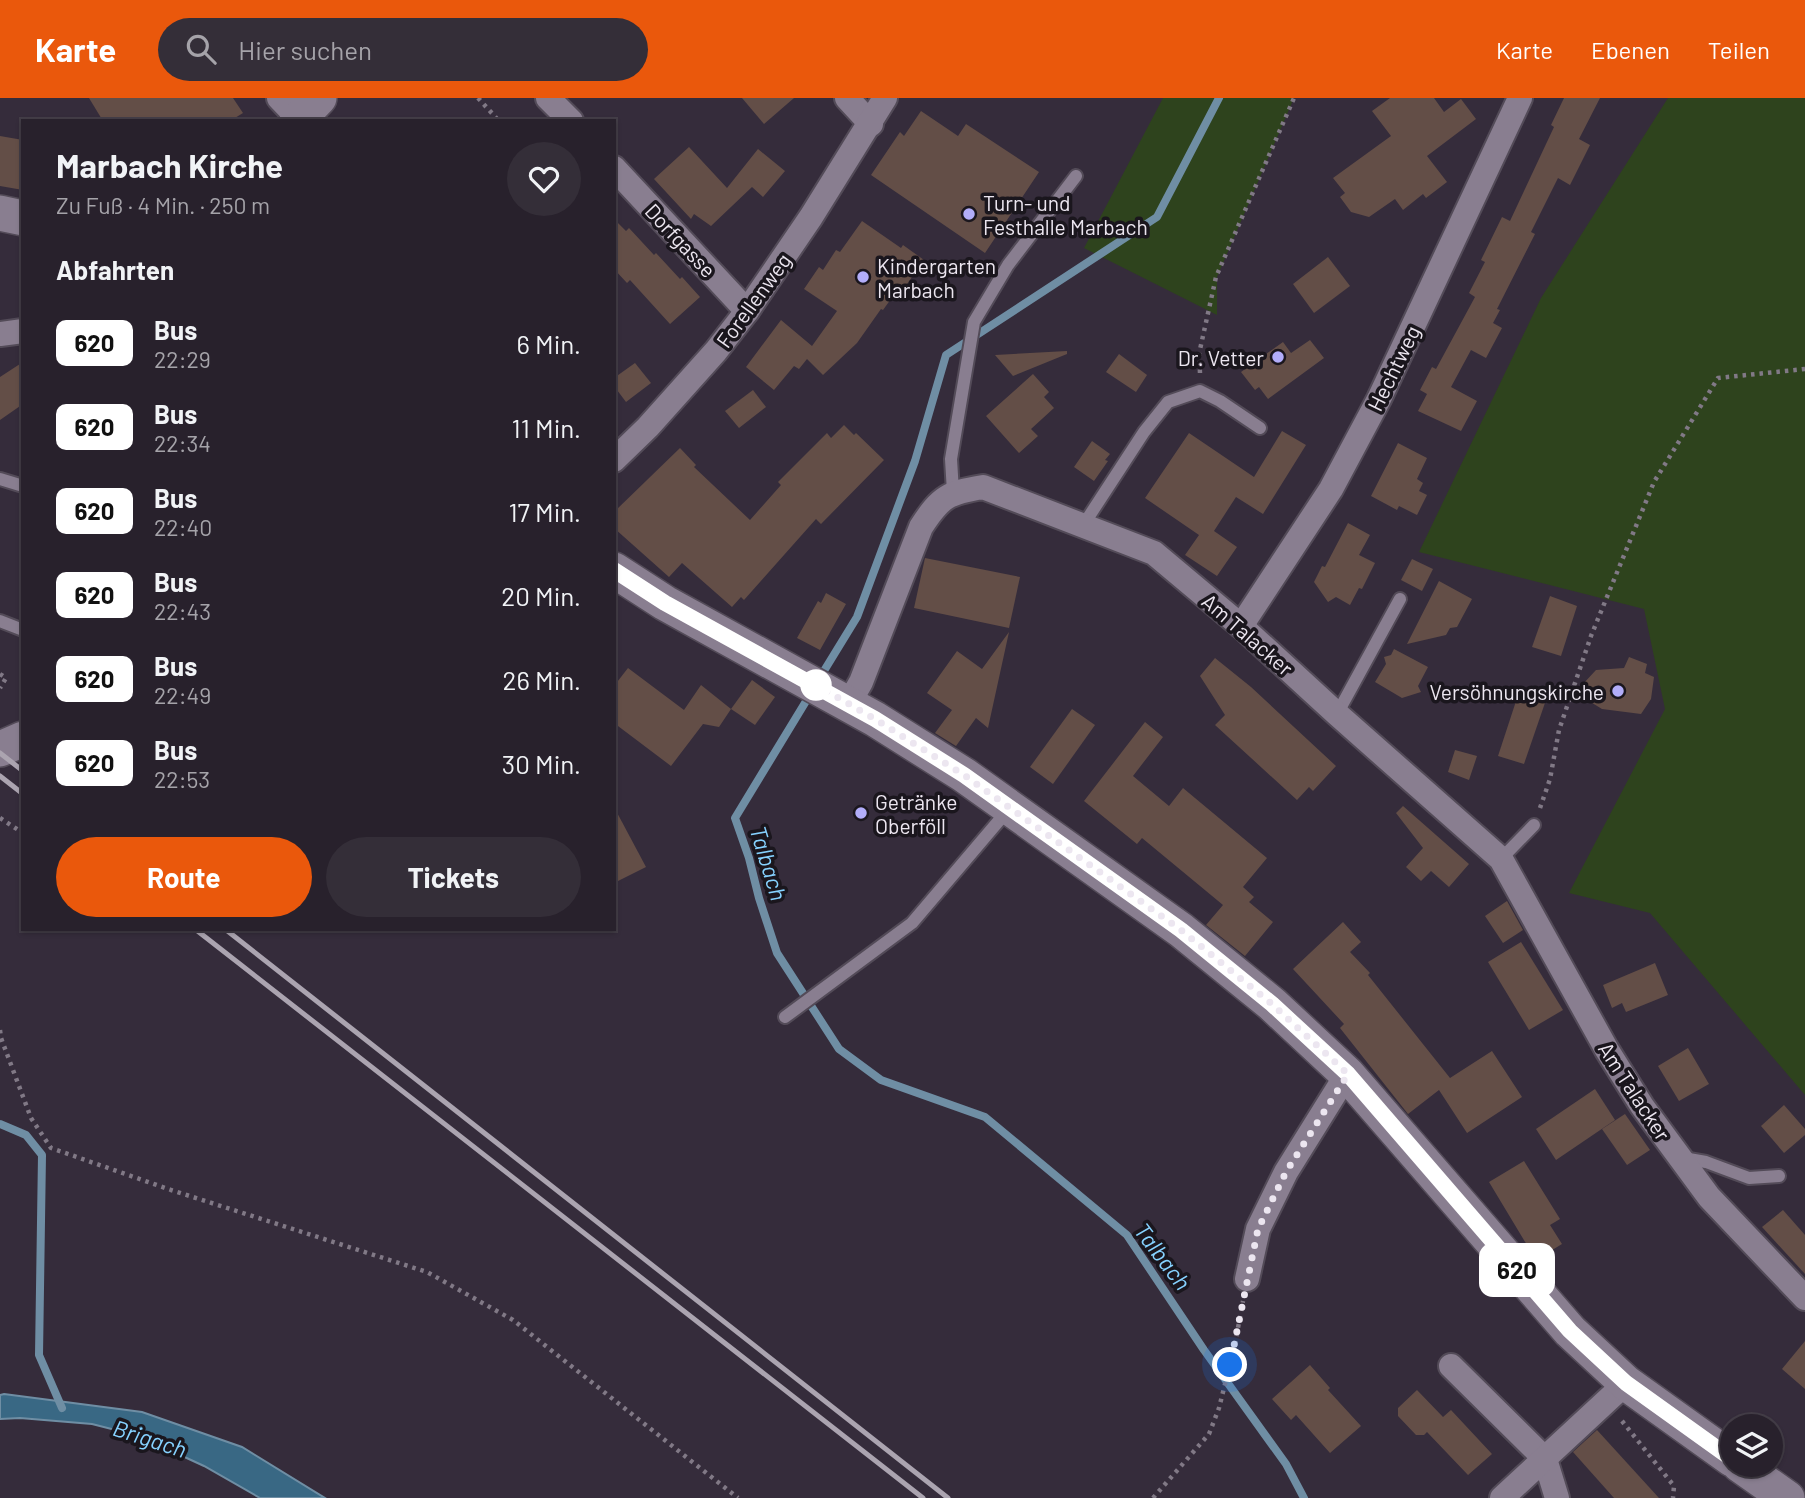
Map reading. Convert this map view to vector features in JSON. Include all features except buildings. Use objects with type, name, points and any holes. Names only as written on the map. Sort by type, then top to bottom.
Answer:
[{"type":"main road","points":[[0,213],[21,218]]},
{"type":"main road","points":[[616,571],[665,603],[825,690],[964,775],[1181,930],[1272,1004],[1348,1074],[1570,1331],[1616,1392],[1720,1452]]},
{"type":"main road","points":[[0,749],[21,739]]},
{"type":"main road","points":[[1757,1477],[1787,1498]]},
{"type":"street","points":[[548,98],[568,119]]},
{"type":"street","points":[[847,98],[871,124]]},
{"type":"street","name":"Forellenweg","points":[[616,458],[673,399],[747,311],[811,218],[886,98]]},
{"type":"street","name":"Hechtweg","points":[[1241,626],[1331,489],[1373,410],[1520,98]]},
{"type":"street","name":"Dorfgasse","points":[[616,170],[747,311]]},
{"type":"street","points":[[0,334],[21,331]]},
{"type":"street","name":"Am Talacker","points":[[953,492],[983,486],[1154,553],[1241,626],[1501,859],[1607,1050],[1642,1105],[1709,1197],[1805,1298]]},
{"type":"street","points":[[825,690],[861,682],[921,527],[932,510],[953,492]]},
{"type":"street","points":[[1247,1279],[1258,1229],[1280,1183],[1348,1074]]},
{"type":"street","points":[[1451,1366],[1545,1458],[1557,1498]]},
{"type":"street","points":[[1502,1498],[1616,1392]]},
{"type":"lane","points":[[953,492],[951,459],[974,321],[1008,265],[1076,176]]},
{"type":"lane","points":[[1084,524],[1144,432],[1168,402],[1200,391],[1260,428]]},
{"type":"lane","points":[[0,479],[21,485]]},
{"type":"lane","points":[[1337,714],[1400,599]]},
{"type":"lane","points":[[0,621],[21,629]]},
{"type":"lane","points":[[789,1014],[912,923],[1010,807]]},
{"type":"lane","points":[[1501,859],[1534,825]]},
{"type":"lane","points":[[1680,1158],[1706,1162],[1749,1178],[1779,1176]]},
{"type":"path","points":[[478,98],[497,119]]},
{"type":"path","points":[[1200,391],[1199,354],[1216,277],[1294,98]]},
{"type":"path","points":[[1534,825],[1550,779],[1559,730],[1591,636],[1654,482],[1718,378],[1805,369]]},
{"type":"path","points":[[0,674],[6,678],[0,688]]},
{"type":"path","points":[[0,818],[21,832]]},
{"type":"path","points":[[0,1030],[31,1118],[51,1148],[170,1190],[426,1272],[513,1320],[738,1498]]},
{"type":"path","points":[[1153,1498],[1209,1434],[1219,1408],[1235,1344],[1247,1279]]},
{"type":"path","points":[[1616,1392],[1674,1486],[1672,1498]]},
{"type":"green space","points":[[1163,98],[1294,98],[1217,277],[1217,315],[1084,248]]},
{"type":"green space","points":[[1668,98],[1805,98],[1805,1095],[1650,913],[1569,893],[1665,709],[1644,609],[1419,552],[1541,298]]},
{"type":"water","name":"Brigach","points":[[0,1395],[142,1412],[242,1447],[325,1498],[260,1498],[204,1466],[139,1436],[92,1424],[0,1419]]},
{"type":"waterway","name":"Talbach","points":[[819,679],[857,617],[915,461],[946,355],[1157,217],[1219,98]]},
{"type":"waterway","name":"Talbach","points":[[811,693],[735,818],[777,953],[839,1049],[881,1080],[985,1117],[1127,1235],[1204,1350],[1286,1464],[1304,1498]]},
{"type":"waterway","points":[[0,1124],[26,1135],[42,1155],[39,1355],[62,1408]]},
{"type":"railway","points":[[0,753],[21,769]]},
{"type":"railway","points":[[0,776],[21,792]]},
{"type":"railway","points":[[198,931],[923,1498]]},
{"type":"railway","points":[[228,931],[948,1498]]},
{"type":"bus line","name":"620","points":[[616,572],[665,603],[875,719],[964,775],[1181,930],[1272,1004],[1348,1074],[1570,1331],[1626,1383],[1720,1450]]},
{"type":"place","name":"Turn- und Festhalle Marbach","points":[[969,214]]},
{"type":"place","name":"Kindergarten Marbach","points":[[863,277]]},
{"type":"place","name":"Dr. Vetter","points":[[1278,357]]},
{"type":"place","name":"Versöhnungskirche","points":[[1618,691]]},
{"type":"place","name":"Getränke Oberföll","points":[[861,813]]},
{"type":"route","points":[[816,685],[964,775],[1181,930],[1272,1004],[1348,1074],[1286,1172],[1258,1229],[1230,1365]]}]
